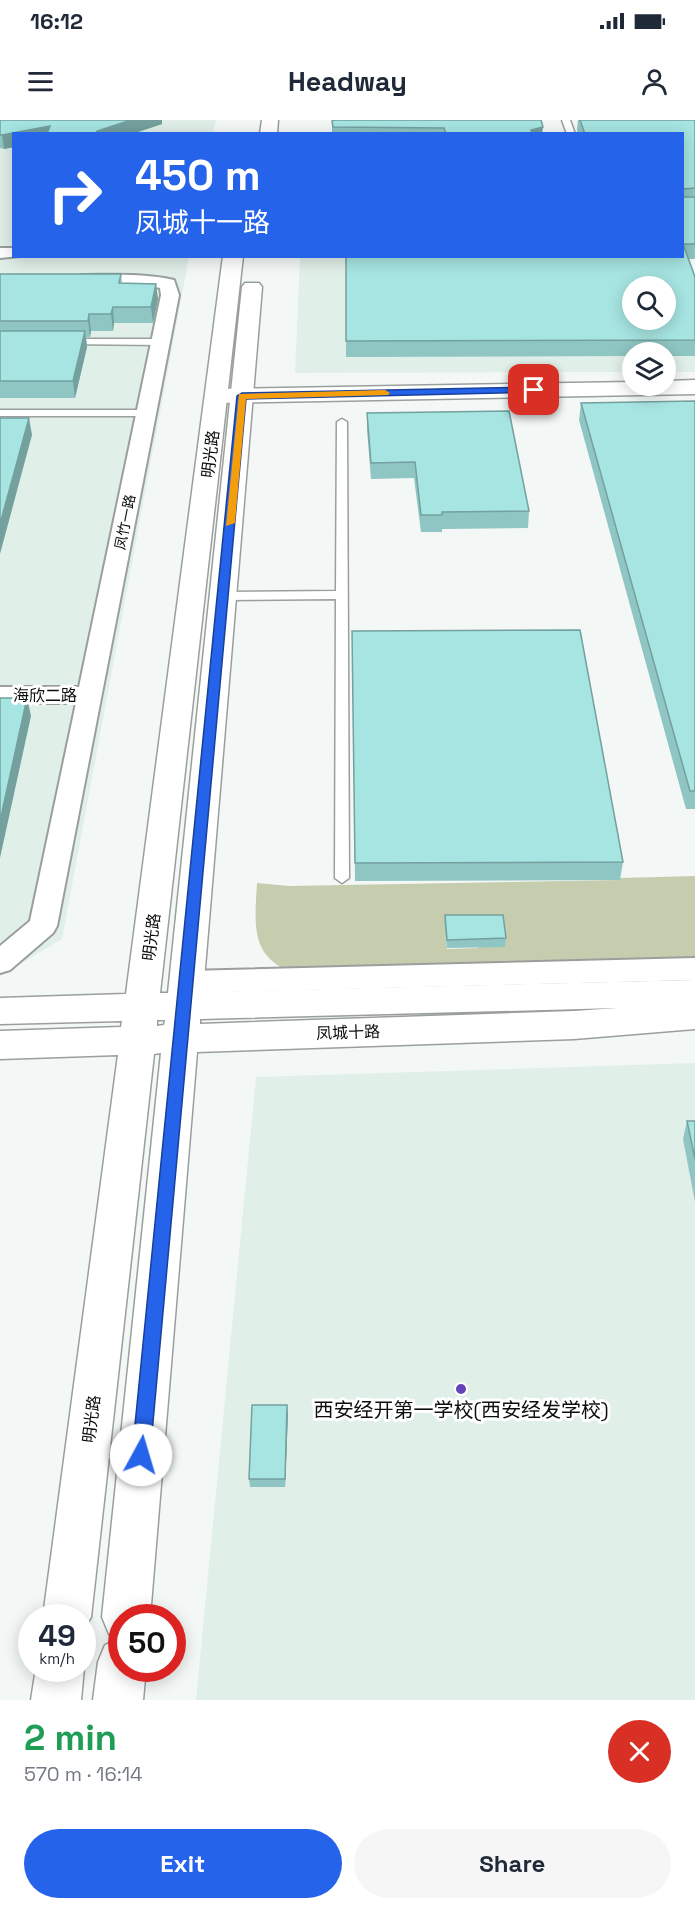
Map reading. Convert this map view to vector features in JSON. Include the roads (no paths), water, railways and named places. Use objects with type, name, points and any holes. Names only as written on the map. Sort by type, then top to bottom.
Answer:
[{"type":"main road","name":"明光路","points":[[127,1604],[223,596],[234,258]]},
{"type":"main road","name":"明光路","points":[[69,1604],[142,1006],[230,396],[255,258]]},
{"type":"main road","points":[[230,396],[695,387]]},
{"type":"main road","name":"凤城十路","points":[[0,1045],[138,1041],[185,1008],[695,993]]},
{"type":"main road","name":"凤城十路","points":[[0,1011],[142,1006],[574,1025],[695,1016]]},
{"type":"main road","points":[[57,1700],[59,1682]]},
{"type":"main road","points":[[118,1700],[120,1682]]},
{"type":"street","name":"凤竹一路","points":[[0,962],[43,926],[170,296],[168,284],[146,280],[68,279]]},
{"type":"street","name":"海欣二路","points":[[0,695],[90,695]]},
{"type":"street","points":[[185,1008],[695,969]]},
{"type":"lane","points":[[57,342],[161,342]]},
{"type":"lane","points":[[0,413],[147,413]]},
{"type":"lane","points":[[342,422],[342,879]]},
{"type":"lane","points":[[223,596],[342,595]]},
{"type":"place","name":"西安经开第一学校(西安经发学校)","points":[[461,1389]]}]
